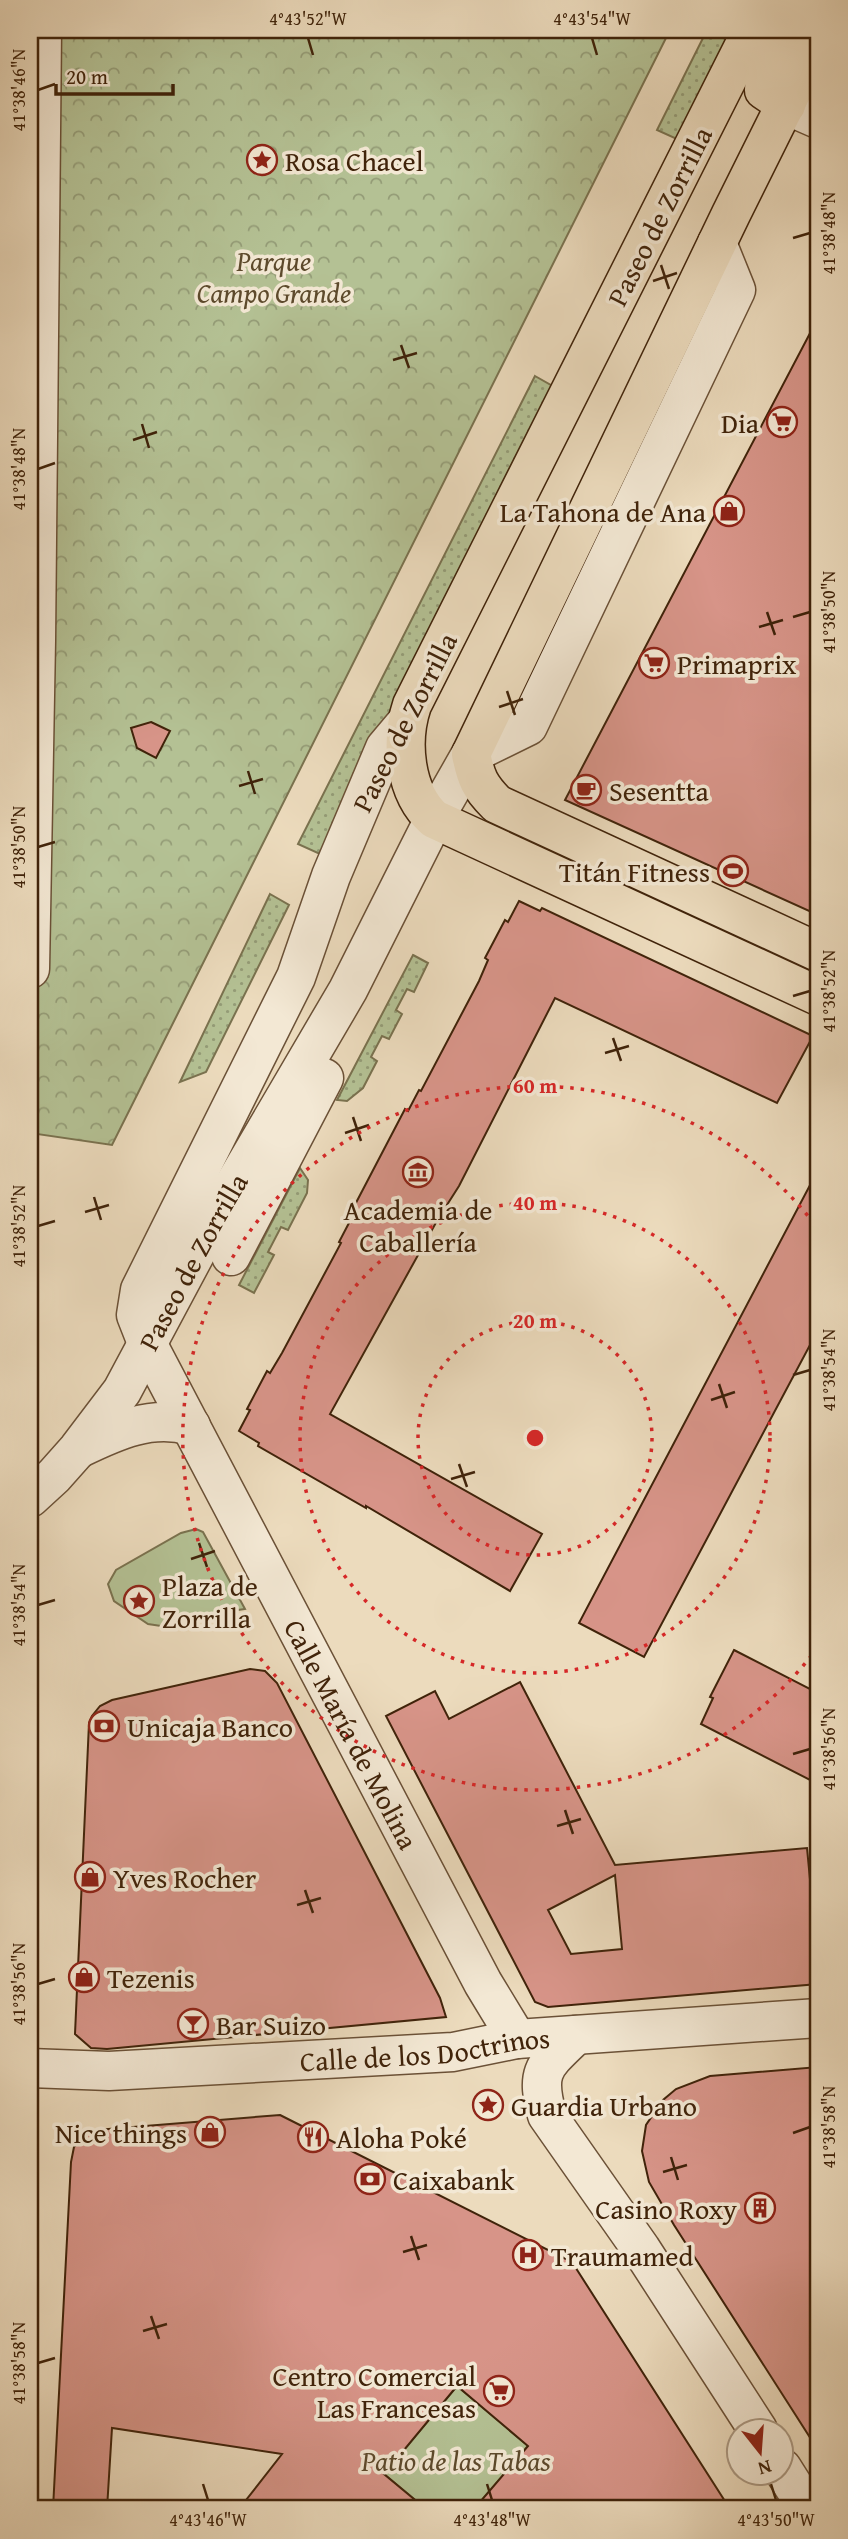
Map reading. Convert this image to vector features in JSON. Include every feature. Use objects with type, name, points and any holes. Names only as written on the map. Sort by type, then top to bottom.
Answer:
[{"type":"main road","name":"Paseo de Zorrilla","points":[[407,723],[421,687],[752,30]]},
{"type":"main road","points":[[782,30],[765,75],[764,90],[802,112]]},
{"type":"main road","name":"Paseo de Zorrilla","points":[[471,754],[717,243],[802,112],[818,39]]},
{"type":"main road","points":[[407,723],[407,751],[413,787],[422,808],[434,818],[818,996]]},
{"type":"main road","points":[[471,754],[476,779],[497,804],[818,952]]},
{"type":"street","points":[[30,969],[36,682],[42,30]]},
{"type":"street","name":"Paseo de Zorrilla","points":[[802,112],[818,81]]},
{"type":"street","name":"Paseo de Zorrilla","points":[[147,1343],[136,1315],[140,1290],[296,977],[331,876],[385,748],[407,723]]},
{"type":"street","name":"Paseo de Zorrilla","points":[[147,1343],[215,1217],[348,990],[434,818],[471,754]]},
{"type":"street","points":[[231,1256],[343,1043],[348,1017],[348,990]]},
{"type":"street","points":[[30,1498],[78,1449],[122,1391],[147,1343]]},
{"type":"street","name":"Calle María de Molina","points":[[147,1343],[474,1965],[517,2039]]},
{"type":"street","points":[[78,1449],[110,1434],[158,1421],[175,1421],[191,1426]]},
{"type":"street","name":"Calle de los Doctrinos","points":[[30,2068],[109,2071],[440,2053],[517,2039],[818,2018]]},
{"type":"street","points":[[576,2035],[552,2057],[543,2070],[541,2091],[547,2115],[641,2249],[748,2416]]},
{"type":"street","points":[[793,2486],[808,2509]]},
{"type":"green space","name":"Parque Campo Grande","points":[[30,30],[670,30],[112,1145],[30,1133]]},
{"type":"green space","points":[[707,30],[734,30],[679,140],[657,130]]},
{"type":"green space","points":[[535,376],[556,388],[320,854],[298,844]]},
{"type":"green space","points":[[270,894],[289,905],[206,1072],[180,1082]]},
{"type":"green space","points":[[413,955],[428,963],[414,992],[407,989],[396,1010],[402,1014],[389,1039],[382,1036],[371,1057],[377,1061],[363,1088],[347,1101],[337,1100]]},
{"type":"green space","points":[[300,1168],[308,1180],[307,1193],[288,1230],[281,1227],[268,1252],[274,1255],[254,1293],[239,1285]]},
{"type":"green space","points":[[196,1529],[203,1532],[245,1609],[197,1616],[161,1626],[148,1624],[114,1601],[108,1584],[116,1570],[181,1533]]},
{"type":"green space","name":"Patio de las Tabas","points":[[457,2386],[528,2446],[474,2509],[426,2509],[384,2474]]},
{"type":"building","points":[[818,318],[818,915],[565,800]]},
{"type":"building","points":[[151,722],[170,731],[156,758],[137,748],[131,728]]},
{"type":"building","points":[[519,901],[540,911],[542,908],[813,1036],[777,1103],[555,998],[459,1186],[330,1414],[542,1534],[510,1591],[258,1446],[259,1443],[239,1431],[267,1371],[270,1373],[282,1353],[341,1243],[339,1242],[350,1221],[347,1220],[405,1109],[408,1111],[419,1090],[421,1091],[479,981],[488,960],[485,958],[505,920],[508,922]]},
{"type":"building","points":[[818,1170],[818,1330],[644,1657],[579,1623]]},
{"type":"building","points":[[734,1650],[818,1693],[818,1784],[701,1724],[713,1698],[710,1697]]},
{"type":"building","points":[[250,1669],[265,1671],[277,1683],[440,1998],[446,2017],[107,2049],[91,2048],[75,2034],[89,1723],[100,1706],[112,1700]]},
{"type":"building","points":[[520,1682],[615,1865],[807,1848],[815,1932],[818,1932],[818,1984],[548,2007],[535,2002],[386,1716],[435,1691],[449,1719]],"holes":[[[615,1875],[622,1949],[571,1954],[548,1910]]]},
{"type":"building","points":[[818,2067],[818,2450],[674,2225],[649,2182],[642,2151],[646,2125],[663,2100],[676,2089],[710,2076]]},
{"type":"building","points":[[280,2115],[572,2262],[730,2509],[474,2509],[528,2446],[457,2386],[384,2474],[426,2509],[239,2509],[282,2454],[112,2428],[107,2509],[53,2509],[71,2162],[74,2147],[85,2135],[96,2130]]},
{"type":"place","name":"Rosa Chacel","points":[[262,160]]},
{"type":"place","name":"Dia","points":[[782,422]]},
{"type":"place","name":"La Tahona de Ana","points":[[729,511]]},
{"type":"place","name":"Primaprix","points":[[654,663]]},
{"type":"place","name":"Sesentta","points":[[586,790]]},
{"type":"place","name":"Titán Fitness","points":[[733,871]]},
{"type":"place","name":"Academia de Caballería","points":[[418,1172]]},
{"type":"place","name":"Plaza de Zorrilla","points":[[139,1601]]},
{"type":"place","name":"Unicaja Banco","points":[[104,1726]]},
{"type":"place","name":"Yves Rocher","points":[[90,1877]]},
{"type":"place","name":"Tezenis","points":[[84,1977]]},
{"type":"place","name":"Bar Suizo","points":[[193,2024]]},
{"type":"place","name":"Guardia Urbano","points":[[488,2105]]},
{"type":"place","name":"Nice things","points":[[210,2132]]},
{"type":"place","name":"Aloha Poké","points":[[313,2137]]},
{"type":"place","name":"Caixabank","points":[[370,2179]]},
{"type":"place","name":"Casino Roxy","points":[[760,2208]]},
{"type":"place","name":"Traumamed","points":[[528,2255]]},
{"type":"place","name":"Centro Comercial Las Francesas","points":[[499,2391]]}]
